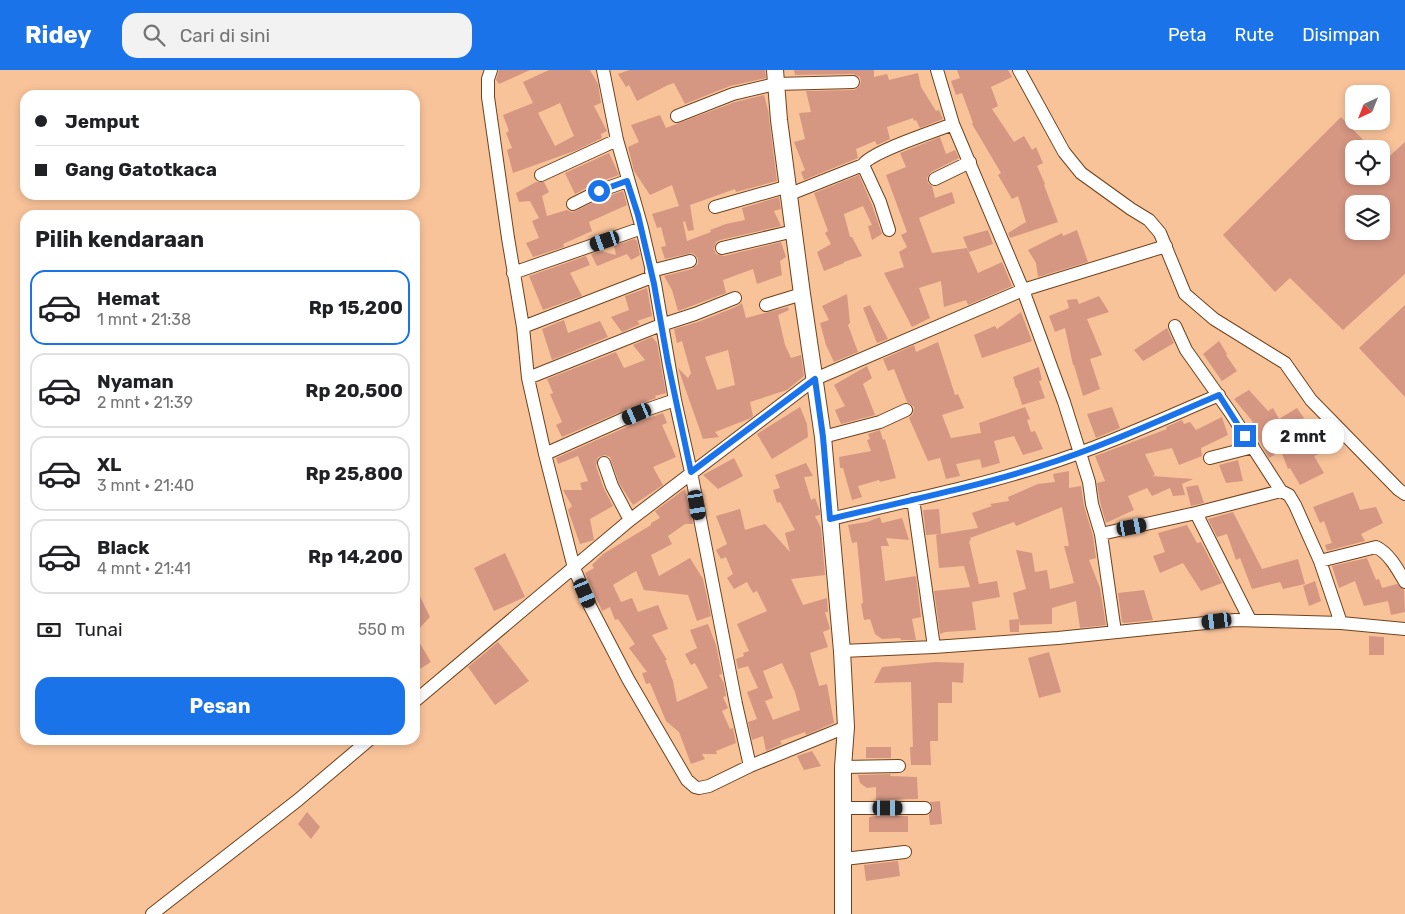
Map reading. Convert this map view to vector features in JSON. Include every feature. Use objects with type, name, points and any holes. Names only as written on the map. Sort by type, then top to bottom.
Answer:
[{"type":"street","points":[[491,70],[488,79],[488,97],[513,273],[523,326],[528,378],[545,454],[574,568],[590,606],[628,679],[687,780],[695,787],[703,788],[750,766],[846,727]]},
{"type":"street","points":[[603,70],[627,181],[642,228],[720,628],[750,766]]},
{"type":"street","points":[[937,70],[953,124],[1050,359],[1080,453],[1101,534],[1115,632]]},
{"type":"street","points":[[1019,70],[1064,152],[1081,173],[1149,220],[1160,233],[1179,283],[1188,298],[1214,319],[1285,363],[1311,400],[1405,494]]},
{"type":"street","points":[[677,116],[775,77],[853,82]]},
{"type":"street","points":[[775,77],[802,294],[823,437],[842,651],[846,727],[843,767],[843,914]]},
{"type":"street","points":[[715,207],[789,190],[863,166],[865,161],[884,151],[953,124]]},
{"type":"street","points":[[541,175],[617,140]]},
{"type":"street","points":[[936,179],[970,162]]},
{"type":"street","points":[[863,166],[880,202],[889,230]]},
{"type":"street","points":[[573,204],[599,191],[627,181]]},
{"type":"street","points":[[513,273],[642,228]]},
{"type":"street","points":[[722,248],[794,231]]},
{"type":"street","points":[[420,698],[630,520],[815,379],[1023,290],[1166,246]]},
{"type":"street","points":[[523,326],[690,260]]},
{"type":"street","points":[[766,305],[802,294]]},
{"type":"street","points":[[528,378],[735,298]]},
{"type":"street","points":[[1175,326],[1186,350],[1219,395],[1281,491],[1289,495],[1292,500],[1320,560],[1341,623]]},
{"type":"street","points":[[830,519],[990,480],[1080,453],[1219,395]]},
{"type":"street","points":[[545,454],[637,414],[675,400]]},
{"type":"street","points":[[823,437],[880,422],[906,410]]},
{"type":"street","points":[[1210,458],[1253,448]]},
{"type":"street","points":[[604,463],[612,486],[630,520]]},
{"type":"street","points":[[1101,534],[1196,513],[1281,491]]},
{"type":"street","points":[[913,499],[934,647]]},
{"type":"street","points":[[1196,513],[1250,620]]},
{"type":"street","points":[[1320,560],[1376,547],[1388,556],[1405,582]]},
{"type":"street","points":[[842,651],[934,647],[1058,638],[1217,621],[1250,620],[1341,623],[1405,629]]},
{"type":"street","points":[[152,914],[298,800],[363,745]]},
{"type":"street","points":[[843,767],[899,766]]},
{"type":"street","points":[[844,808],[925,808]]},
{"type":"street","points":[[844,859],[905,852]]},
{"type":"building","points":[[499,70],[530,70],[499,84],[496,80]]},
{"type":"building","points":[[549,70],[590,70],[598,84],[601,103],[594,106],[607,131],[601,134],[602,138],[577,150],[513,173],[507,150],[512,148],[506,133],[509,131],[503,115],[533,103],[523,82]],"holes":[[[560,103],[574,136],[555,146],[538,113]]]},
{"type":"building","points":[[629,70],[765,70],[766,78],[730,86],[685,104],[674,83],[637,101],[629,85],[626,87],[618,74]]},
{"type":"building","points":[[794,70],[874,70],[874,77],[887,74],[889,80],[918,73],[921,87],[936,111],[939,110],[943,119],[920,128],[913,118],[887,127],[890,139],[877,145],[875,141],[856,149],[858,158],[804,180],[801,172],[805,170],[794,142],[805,139],[799,113],[811,112],[806,91],[854,90],[860,86],[861,81],[860,77],[853,74],[795,75]]},
{"type":"building","points":[[957,70],[1008,70],[1012,77],[991,87],[998,106],[992,109],[1014,142],[1024,136],[1032,150],[1036,147],[1043,163],[1037,166],[1058,222],[1010,238],[1008,233],[1026,222],[1018,196],[1012,199],[998,175],[1001,173],[972,124],[962,93],[956,95],[951,81],[960,78]]},
{"type":"building","points":[[764,95],[768,110],[777,181],[736,192],[735,189],[690,205],[694,230],[688,231],[685,221],[683,222],[687,241],[726,224],[745,220],[742,208],[779,197],[781,209],[774,211],[781,226],[720,240],[716,242],[714,249],[716,254],[724,256],[781,242],[786,257],[780,261],[782,275],[757,284],[753,269],[723,280],[726,293],[678,311],[672,290],[664,276],[692,269],[698,264],[698,259],[692,253],[665,259],[661,247],[666,246],[661,227],[657,228],[652,214],[679,206],[672,185],[650,195],[634,171],[628,147],[639,142],[631,125],[660,115],[666,128],[735,102]]},
{"type":"building","points":[[1341,117],[1345,121],[1345,130],[1354,130],[1363,140],[1345,140],[1345,185],[1390,185],[1390,156],[1405,142],[1405,274],[1343,330],[1290,278],[1275,292],[1223,235]]},
{"type":"building","points":[[940,137],[946,154],[955,150],[959,158],[931,172],[927,178],[928,183],[932,186],[935,198],[952,192],[955,203],[919,218],[932,253],[967,248],[978,273],[1002,262],[1012,286],[968,305],[966,300],[944,307],[941,281],[919,288],[930,318],[912,327],[884,273],[904,267],[899,252],[907,247],[901,235],[907,232],[886,175],[906,167],[900,153]]},
{"type":"building","points":[[609,153],[619,175],[596,183],[575,194],[565,173]]},
{"type":"building","points":[[859,175],[882,234],[872,240],[868,226],[872,225],[863,206],[844,214],[850,237],[852,237],[862,256],[824,271],[817,252],[831,244],[825,233],[828,231],[814,193]]},
{"type":"building","points":[[536,182],[544,182],[549,192],[542,196],[547,216],[567,210],[576,211],[602,198],[623,191],[627,205],[589,222],[592,231],[563,244],[564,247],[533,257],[526,243],[539,238],[532,221],[539,218],[530,201],[519,202],[516,193]]},
{"type":"building","points":[[988,230],[993,244],[969,252],[963,237]]},
{"type":"building","points":[[1077,230],[1088,262],[1038,277],[1036,263],[1028,250],[1062,233],[1063,236]]},
{"type":"building","points":[[634,239],[637,241],[640,255],[631,260],[627,254],[597,266],[591,254],[601,251],[616,255],[614,246]]},
{"type":"building","points":[[586,256],[590,265],[570,273],[582,296],[543,310],[529,276]]},
{"type":"building","points":[[647,288],[652,316],[637,321],[640,324],[622,332],[611,317],[629,310],[625,296]]},
{"type":"building","points":[[847,294],[850,323],[848,325],[858,352],[834,362],[826,345],[820,323],[829,320],[822,306]]},
{"type":"building","points":[[1099,296],[1109,312],[1087,319],[1102,355],[1090,359],[1100,389],[1083,396],[1073,365],[1065,328],[1055,332],[1049,316],[1069,308],[1067,300],[1077,299],[1079,304]]},
{"type":"building","points":[[742,303],[746,318],[788,307],[789,310],[778,315],[785,345],[791,358],[801,355],[804,376],[787,390],[750,402],[753,416],[751,418],[715,432],[719,437],[703,439],[678,368],[688,378],[691,373],[682,341],[677,343],[674,329],[698,322]],"holes":[[[728,350],[735,385],[717,390],[705,357]]]},
{"type":"building","points":[[870,305],[888,339],[877,343],[863,308]]},
{"type":"building","points":[[1405,305],[1405,397],[1359,348]]},
{"type":"building","points":[[1021,312],[1032,341],[982,358],[974,335],[995,326],[997,329]]},
{"type":"building","points":[[564,320],[568,333],[600,321],[608,337],[552,360],[542,329]]},
{"type":"building","points":[[1167,328],[1174,343],[1143,361],[1134,350]]},
{"type":"building","points":[[652,337],[657,343],[666,393],[655,396],[656,398],[562,437],[556,425],[562,422],[550,394],[553,393],[547,379],[616,352],[624,368],[645,360],[633,345]]},
{"type":"building","points":[[1219,341],[1237,371],[1222,381],[1203,354]]},
{"type":"building","points":[[938,342],[955,395],[958,394],[964,408],[942,415],[951,438],[981,433],[979,423],[1025,407],[1030,419],[1027,420],[1031,432],[1035,431],[1043,449],[1023,455],[1014,436],[994,441],[1000,463],[982,468],[980,459],[956,464],[960,476],[946,479],[940,458],[928,461],[909,418],[913,414],[914,407],[907,402],[894,369],[888,371],[883,359],[914,345],[916,352]]},
{"type":"building","points":[[867,366],[872,378],[863,384],[875,415],[841,424],[835,410],[845,406],[834,385]]},
{"type":"building","points":[[1039,367],[1042,380],[1039,381],[1045,398],[1022,405],[1013,377]]},
{"type":"building","points":[[1249,390],[1268,411],[1273,408],[1279,419],[1297,408],[1304,418],[1282,431],[1294,449],[1297,448],[1298,450],[1319,440],[1324,452],[1314,456],[1324,473],[1300,485],[1290,468],[1288,469],[1281,451],[1269,458],[1248,425],[1253,422],[1234,399]]},
{"type":"building","points":[[800,407],[807,424],[808,437],[772,459],[757,434]]},
{"type":"building","points":[[1112,407],[1120,428],[1096,438],[1087,414]]},
{"type":"building","points":[[663,413],[667,423],[662,425],[676,457],[653,467],[663,485],[633,505],[619,483],[610,457],[605,455],[598,457],[596,466],[604,489],[613,506],[590,519],[594,540],[580,544],[568,510],[572,506],[563,490],[582,490],[580,483],[588,481],[578,456],[558,464],[556,458],[640,421]]},
{"type":"building","points":[[1222,417],[1228,435],[1201,448],[1202,456],[1179,465],[1172,448],[1145,454],[1155,475],[1152,476],[1193,479],[1182,484],[1185,495],[1173,496],[1170,488],[1152,496],[1147,488],[1128,496],[1134,510],[1106,523],[1097,483],[1105,481],[1095,456],[1167,429],[1166,427],[1182,420],[1184,424],[1190,422],[1196,430]]},
{"type":"building","points":[[880,430],[883,440],[885,439],[896,478],[880,482],[879,480],[858,486],[862,497],[852,500],[843,468],[840,468],[839,457],[871,451],[867,440],[870,439],[868,434]]},
{"type":"building","points":[[734,458],[743,476],[718,489],[703,475]]},
{"type":"building","points":[[1238,460],[1243,481],[1226,483],[1219,465]]},
{"type":"building","points":[[806,463],[813,476],[804,477],[811,500],[815,498],[820,511],[820,515],[815,516],[821,528],[825,575],[791,579],[803,605],[827,598],[828,612],[825,612],[830,629],[823,632],[828,647],[810,653],[819,686],[827,684],[834,723],[806,735],[805,732],[780,741],[782,744],[766,751],[763,736],[752,740],[748,722],[757,719],[747,692],[758,688],[748,666],[738,669],[736,659],[744,656],[743,653],[749,651],[737,624],[767,611],[757,591],[753,593],[747,582],[734,589],[727,578],[733,574],[726,557],[721,559],[716,550],[727,544],[716,516],[740,509],[745,530],[765,524],[790,552],[785,533],[795,530],[780,502],[777,503],[773,490],[780,488],[775,475]],"holes":[[[782,663],[795,692],[800,710],[773,720],[765,701],[773,698],[763,671]]]},
{"type":"building","points":[[1069,471],[1069,488],[1081,486],[1084,506],[1093,536],[1096,558],[1089,560],[1100,588],[1106,625],[1080,628],[1076,601],[1052,608],[1052,624],[1020,625],[1013,593],[1026,589],[1016,550],[1032,553],[1035,572],[1047,570],[1050,589],[1074,583],[1064,546],[1069,546],[1062,507],[1016,526],[1014,522],[970,538],[971,540],[969,541],[979,584],[997,581],[1000,597],[972,602],[976,630],[940,634],[934,591],[970,587],[964,566],[939,568],[936,535],[939,534],[926,535],[923,510],[939,509],[941,534],[978,528],[972,513],[992,506],[990,504],[1009,501],[1008,497],[1038,484],[1055,482],[1053,474]]},
{"type":"building","points":[[1198,485],[1204,503],[1191,506],[1186,487]]},
{"type":"building","points":[[685,489],[693,524],[685,524],[668,536],[672,544],[651,555],[659,576],[690,558],[703,579],[711,616],[697,621],[688,595],[644,590],[636,571],[613,585],[621,602],[632,598],[638,612],[658,605],[668,629],[652,635],[667,660],[665,660],[673,681],[677,702],[708,688],[695,663],[691,665],[685,654],[697,648],[690,630],[708,624],[716,645],[722,674],[719,675],[724,683],[726,696],[723,697],[728,708],[722,711],[730,729],[733,728],[736,743],[716,751],[717,754],[702,754],[705,759],[691,764],[679,732],[666,721],[650,683],[646,684],[642,673],[647,672],[629,648],[635,644],[618,619],[615,620],[610,607],[602,611],[585,573],[594,568],[592,565],[603,554],[660,518],[655,511]]},
{"type":"building","points":[[1353,492],[1360,510],[1376,507],[1383,523],[1361,534],[1365,541],[1327,551],[1325,545],[1332,543],[1324,521],[1320,523],[1313,507]]},
{"type":"building","points":[[1233,512],[1262,569],[1298,559],[1305,584],[1283,589],[1280,582],[1252,589],[1240,558],[1236,560],[1227,534],[1217,537],[1208,519]]},
{"type":"building","points":[[880,517],[882,523],[902,518],[909,540],[886,538],[889,546],[881,546],[885,581],[916,576],[921,617],[912,619],[916,640],[901,640],[900,638],[882,639],[875,634],[870,619],[864,620],[861,604],[863,603],[857,542],[852,543],[848,525],[867,522]]},
{"type":"building","points":[[1187,525],[1197,543],[1201,542],[1222,583],[1201,591],[1183,563],[1160,573],[1153,556],[1165,552],[1158,533]]},
{"type":"building","points":[[505,553],[525,597],[494,611],[474,568]]},
{"type":"building","points":[[1367,558],[1376,580],[1379,579],[1382,588],[1397,584],[1404,590],[1405,612],[1391,615],[1388,601],[1364,606],[1355,581],[1339,588],[1332,566]]},
{"type":"building","points":[[1315,581],[1321,601],[1309,606],[1303,586]]},
{"type":"building","points":[[1144,590],[1153,620],[1122,622],[1118,593]]},
{"type":"building","points":[[420,596],[430,617],[420,628]]},
{"type":"building","points":[[1019,619],[1019,632],[1010,632],[1009,620]]},
{"type":"building","points":[[1369,636],[1384,637],[1384,655],[1369,655]]},
{"type":"building","points":[[498,642],[529,681],[495,705],[468,667]]},
{"type":"building","points":[[420,643],[431,662],[420,669]]},
{"type":"building","points":[[1049,652],[1061,692],[1039,698],[1028,658]]},
{"type":"building","points":[[936,662],[964,663],[963,683],[952,682],[952,703],[938,703],[938,741],[930,741],[931,765],[911,765],[910,747],[913,747],[911,682],[874,683],[882,667]]},
{"type":"building","points":[[866,747],[891,747],[891,758],[866,758]]},
{"type":"building","points":[[812,751],[821,766],[804,770],[797,756]]},
{"type":"building","points":[[891,774],[890,776],[917,777],[918,799],[876,800],[876,787],[867,788],[860,783],[858,775]]},
{"type":"building","points":[[940,801],[942,824],[930,825],[929,815],[933,808],[930,802]]},
{"type":"building","points":[[307,812],[320,827],[311,839],[298,824]]},
{"type":"building","points":[[908,816],[908,832],[869,832],[869,817]]},
{"type":"building","points":[[898,861],[900,876],[866,881],[864,865]]},
{"type":"route","points":[[599,191],[627,181],[642,228],[675,400],[691,472],[815,379],[823,437],[830,519],[945,492],[1040,466],[1080,453],[1219,395],[1245,436]]}]
